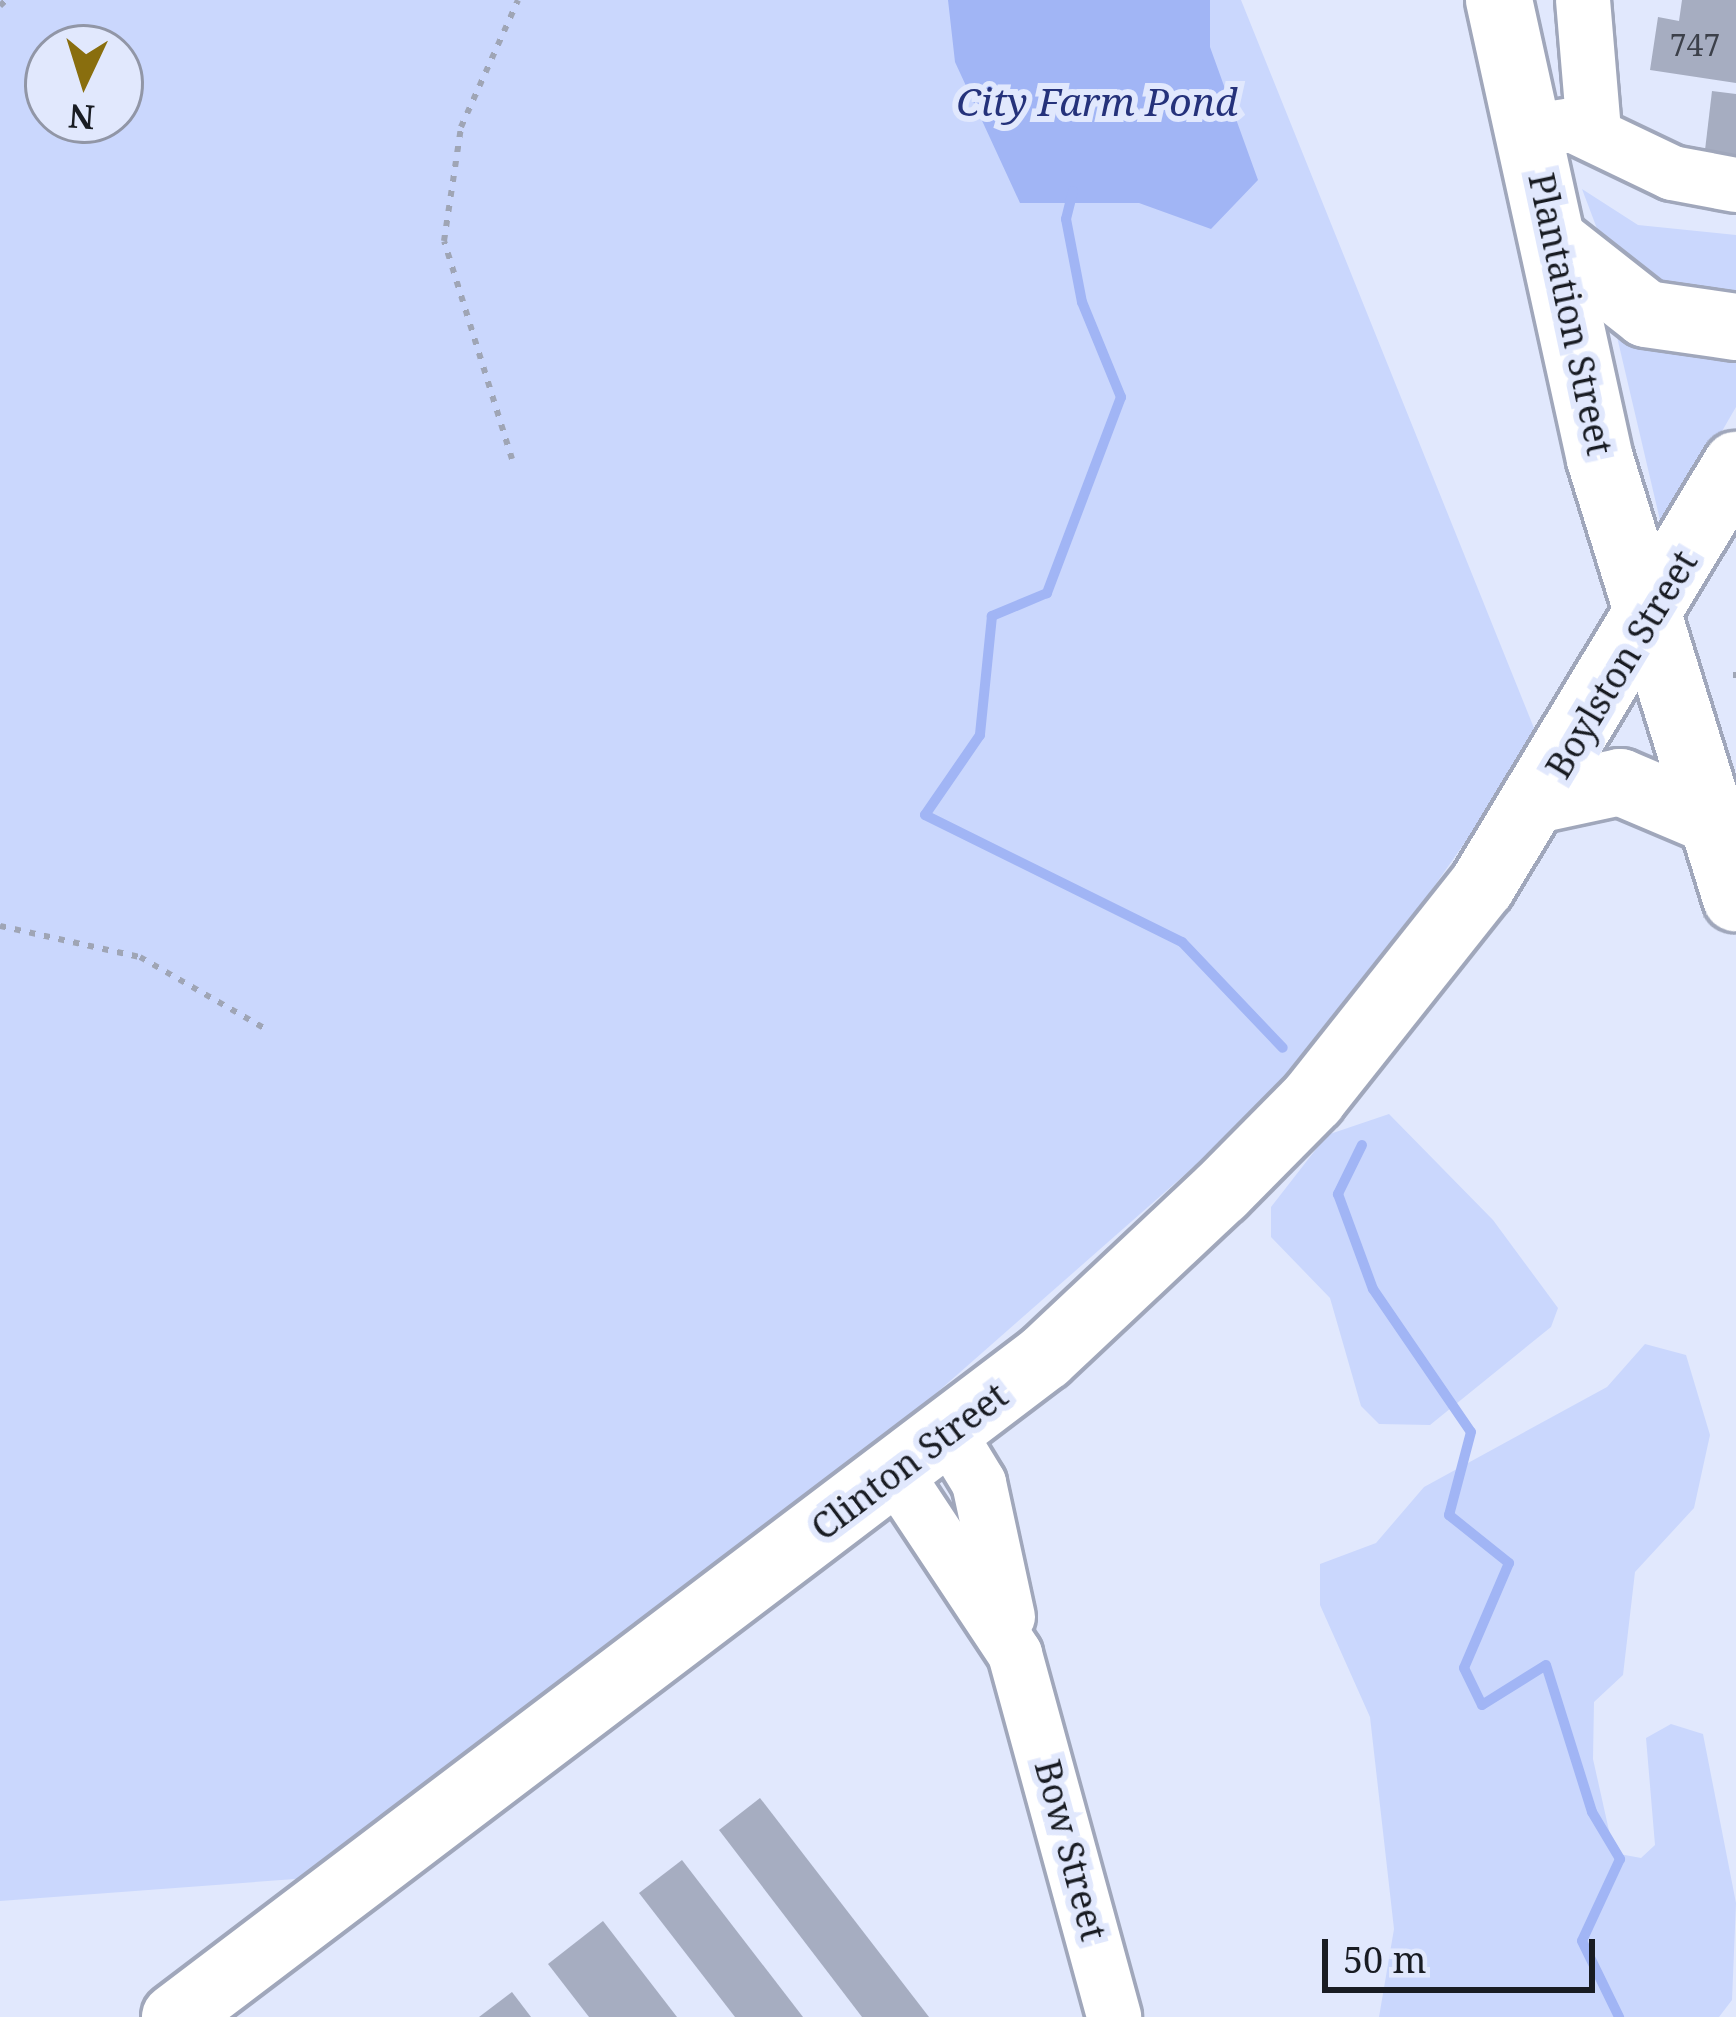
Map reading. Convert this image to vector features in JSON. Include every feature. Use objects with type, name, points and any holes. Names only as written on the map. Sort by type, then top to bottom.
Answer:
[{"type":"main road","name":"Plantation Street","points":[[1514,9],[1563,131],[1562,247],[1600,459],[1707,819],[1736,898]]},
{"type":"main road","points":[[1562,247],[1646,314],[1736,327]]},
{"type":"main road","name":"Boylston Street","points":[[1541,799],[1648,626],[1736,465]]},
{"type":"main road","points":[[1541,799],[1620,782],[1707,819]]},
{"type":"main road","name":"Clinton Street","points":[[175,2017],[1045,1357],[1313,1099],[1541,799]]},
{"type":"street","points":[[1583,0],[1563,131],[1672,173],[1736,185]]},
{"type":"street","name":"Bow Street","points":[[948,1432],[980,1483],[1024,1684],[1114,2017]]},
{"type":"street","name":"Bow Street","points":[[896,1474],[988,1605],[1024,1684]]},
{"type":"path","points":[[512,459],[444,241],[460,127],[518,0]]},
{"type":"path","points":[[0,926],[140,957],[264,1028]]},
{"type":"shaded area","points":[[0,0],[1241,0],[1538,738],[1335,1028],[1198,1163],[933,1396],[322,1877],[0,1901]]},
{"type":"shaded area","points":[[1582,189],[1638,225],[1736,235],[1736,310],[1707,312],[1610,263]]},
{"type":"shaded area","points":[[1614,324],[1666,351],[1736,356],[1736,407],[1663,533]]},
{"type":"shaded area","points":[[1389,1114],[1493,1220],[1558,1308],[1551,1327],[1430,1425],[1379,1424],[1361,1406],[1330,1298],[1271,1237],[1271,1207],[1327,1135]]},
{"type":"shaded area","points":[[1645,1344],[1686,1355],[1710,1435],[1694,1508],[1635,1572],[1623,1675],[1594,1702],[1593,1759],[1614,1853],[1641,1858],[1655,1845],[1646,1738],[1671,1724],[1703,1734],[1736,1903],[1732,2000],[1719,2017],[1379,2017],[1394,1929],[1370,1717],[1320,1605],[1320,1564],[1376,1543],[1424,1487],[1607,1387]]},
{"type":"water","name":"City Farm Pond","points":[[948,0],[1210,0],[1210,47],[1258,180],[1211,229],[1139,203],[1020,203],[955,62]]},
{"type":"building","points":[[1682,0],[1736,0],[1736,83],[1650,70],[1658,17],[1679,21]]},
{"type":"building","points":[[1712,91],[1736,94],[1736,171],[1703,167]]},
{"type":"building","points":[[760,1798],[929,2017],[862,2017],[719,1830]]},
{"type":"building","points":[[682,1860],[803,2017],[735,2017],[639,1893]]},
{"type":"building","points":[[603,1921],[677,2017],[589,2017],[548,1964]]},
{"type":"building","points":[[512,1992],[531,2017],[479,2017]]},
{"type":"waterway","points":[[1073,191],[1066,219],[1082,302],[1121,397],[1047,593],[992,616],[980,735],[925,815],[1182,942],[1283,1048]]},
{"type":"waterway","points":[[1362,1145],[1338,1194],[1373,1289],[1471,1432],[1449,1515],[1509,1563],[1464,1668],[1482,1705],[1546,1665],[1592,1812],[1620,1859],[1582,1941],[1619,2017]]}]
